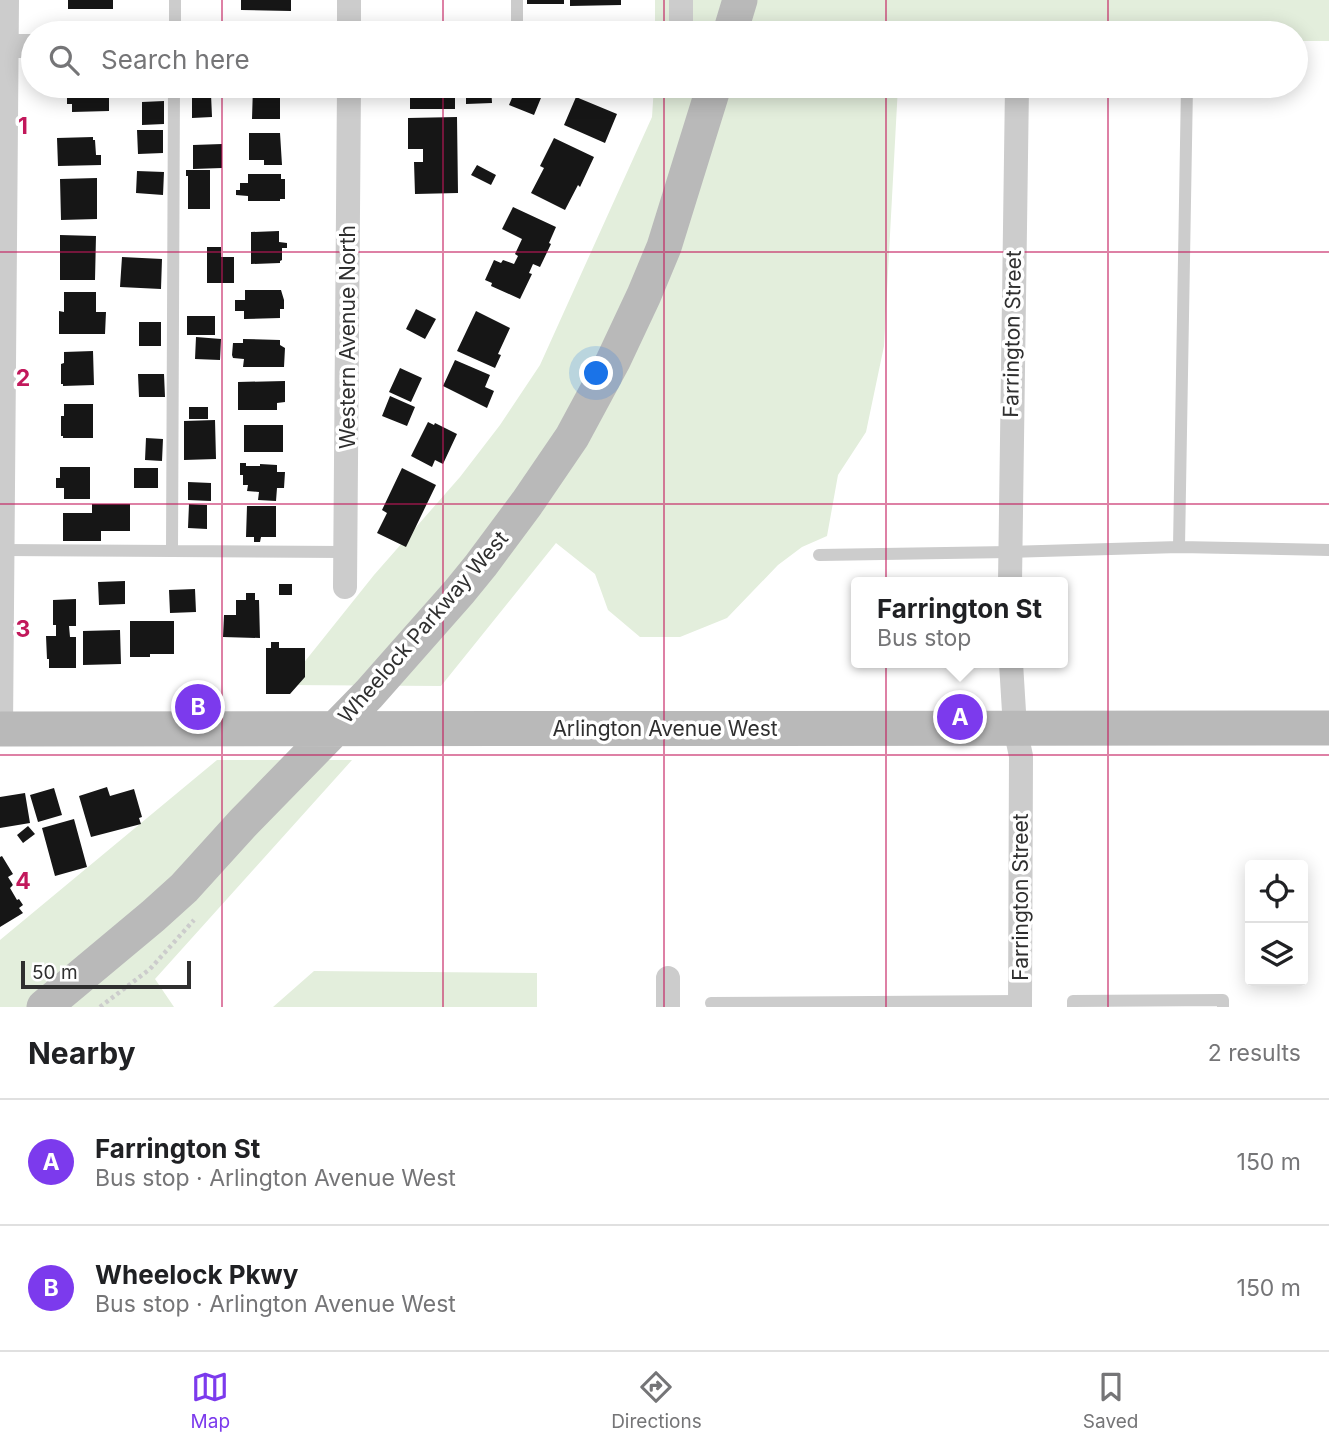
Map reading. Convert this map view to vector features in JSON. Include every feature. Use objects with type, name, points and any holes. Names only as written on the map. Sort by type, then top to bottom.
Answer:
[{"type":"street","points":[[1,729],[4,46],[7,0]]},
{"type":"street","points":[[349,0],[349,21]]},
{"type":"street","points":[[681,0],[681,21]]},
{"type":"street","points":[[734,21],[740,0]]},
{"type":"street","name":"Western Avenue North","points":[[345,587],[349,98]]},
{"type":"street","name":"Wheelock Parkway West","points":[[44,1007],[184,888],[243,823],[369,694],[474,574],[527,503],[572,437],[629,328],[664,247],[710,98]]},
{"type":"street","name":"Farrington Street","points":[[1010,577],[1017,98]]},
{"type":"street","name":"Farrington Street","points":[[1012,668],[1015,728],[1021,756],[1020,1004]]},
{"type":"street","name":"Arlington Avenue West","points":[[1,729],[1329,728]]},
{"type":"street","points":[[667,1007],[668,978]]},
{"type":"lane","points":[[175,0],[175,21]]},
{"type":"lane","points":[[517,0],[517,21]]},
{"type":"lane","points":[[172,550],[174,98]]},
{"type":"lane","points":[[1179,547],[1187,98]]},
{"type":"lane","points":[[819,555],[1179,547],[1329,550]]},
{"type":"lane","points":[[3,550],[345,552]]},
{"type":"lane","points":[[1073,1007],[1073,1001],[1223,1000],[1223,1007]]},
{"type":"lane","points":[[711,1003],[1020,1004]]},
{"type":"green space","points":[[655,0],[1329,0],[1329,41],[1308,41],[1308,21],[655,21]]},
{"type":"green space","points":[[653,98],[897,98],[884,346],[866,432],[838,475],[827,536],[802,547],[778,565],[727,618],[680,637],[640,637],[608,610],[595,574],[556,543],[441,686],[286,685],[374,575],[460,477],[500,425],[540,365],[652,117]]},
{"type":"green space","points":[[217,760],[352,760],[155,979],[174,1007],[0,1007],[0,940]]},
{"type":"green space","points":[[314,971],[537,973],[537,1007],[273,1007]]},
{"type":"building","points":[[68,0],[113,0],[113,9],[68,9]]},
{"type":"building","points":[[241,0],[291,0],[291,11],[241,10]]},
{"type":"building","points":[[527,0],[564,0],[564,4],[527,4]]},
{"type":"building","points":[[570,0],[621,0],[621,5],[570,6]]},
{"type":"building","points":[[67,98],[109,98],[109,111],[72,112],[72,104],[67,104]]},
{"type":"building","points":[[192,98],[211,98],[212,117],[192,118]]},
{"type":"building","points":[[253,98],[280,98],[280,119],[252,119]]},
{"type":"building","points":[[410,98],[455,98],[455,109],[410,109]]},
{"type":"building","points":[[466,98],[492,98],[492,103],[466,104]]},
{"type":"building","points":[[512,98],[541,98],[534,115],[509,105]]},
{"type":"building","points":[[576,98],[617,114],[605,143],[564,125]]},
{"type":"building","points":[[164,101],[164,124],[142,125],[142,102]]},
{"type":"building","points":[[457,117],[458,193],[415,194],[414,162],[423,162],[423,149],[408,149],[408,118]]},
{"type":"building","points":[[137,130],[163,130],[163,153],[138,154]]},
{"type":"building","points":[[249,133],[280,133],[282,165],[264,165],[264,160],[249,160]]},
{"type":"building","points":[[93,137],[96,155],[101,155],[101,165],[58,166],[57,138]]},
{"type":"building","points":[[554,138],[594,157],[580,187],[578,185],[565,210],[531,193],[544,168],[540,166]]},
{"type":"building","points":[[222,144],[222,168],[193,169],[193,145]]},
{"type":"building","points":[[477,165],[496,175],[491,185],[471,175]]},
{"type":"building","points":[[186,170],[210,170],[210,209],[188,209]]},
{"type":"building","points":[[137,171],[164,172],[163,195],[136,193]]},
{"type":"building","points":[[248,174],[281,174],[281,179],[285,179],[285,199],[248,201],[248,196],[236,195],[236,190],[240,190],[240,183],[248,183]]},
{"type":"building","points":[[97,178],[97,219],[61,220],[60,179]]},
{"type":"building","points":[[513,207],[556,227],[540,267],[533,264],[529,273],[532,274],[520,299],[491,286],[492,283],[485,280],[494,260],[514,264],[518,256],[515,254],[522,239],[502,229]]},
{"type":"building","points":[[279,231],[279,242],[287,243],[287,248],[282,248],[280,263],[251,264],[251,232]]},
{"type":"building","points":[[60,235],[96,236],[95,280],[60,280]]},
{"type":"building","points":[[207,247],[221,247],[221,257],[234,257],[234,283],[207,283]]},
{"type":"building","points":[[122,257],[162,259],[161,289],[120,287]]},
{"type":"building","points":[[245,290],[281,290],[284,309],[280,309],[280,318],[244,319],[244,311],[235,311],[235,300],[245,300]]},
{"type":"building","points":[[64,292],[96,292],[96,312],[106,312],[105,334],[59,334],[59,311],[64,312]]},
{"type":"building","points":[[416,309],[436,319],[425,339],[406,329]]},
{"type":"building","points":[[476,311],[510,328],[498,354],[501,355],[495,368],[457,351]]},
{"type":"building","points":[[187,316],[215,316],[215,335],[187,335]]},
{"type":"building","points":[[139,322],[161,322],[161,346],[139,346]]},
{"type":"building","points":[[196,337],[221,339],[220,360],[195,359]]},
{"type":"building","points":[[243,339],[280,340],[280,345],[285,348],[284,367],[243,367],[244,359],[233,358],[232,355],[233,343],[243,343]]},
{"type":"building","points":[[93,351],[94,385],[63,386],[61,364],[64,363],[64,352]]},
{"type":"building","points":[[455,360],[490,375],[485,387],[494,391],[487,408],[443,386]]},
{"type":"building","points":[[400,368],[422,378],[411,402],[389,392]]},
{"type":"building","points":[[138,374],[164,374],[165,397],[139,397]]},
{"type":"building","points":[[285,381],[285,402],[277,403],[277,410],[238,410],[238,382]]},
{"type":"building","points":[[390,396],[415,407],[407,426],[382,416]]},
{"type":"building","points":[[64,404],[93,404],[93,438],[61,436]]},
{"type":"building","points":[[189,407],[208,407],[208,419],[189,419]]},
{"type":"building","points":[[215,420],[216,459],[184,460],[184,421]]},
{"type":"building","points":[[428,422],[457,434],[443,464],[435,460],[432,467],[411,456]]},
{"type":"building","points":[[244,425],[283,425],[283,452],[244,452]]},
{"type":"building","points":[[146,438],[163,439],[162,461],[145,460]]},
{"type":"building","points":[[240,463],[246,463],[246,466],[277,465],[277,472],[285,472],[284,488],[277,488],[276,501],[258,500],[259,492],[247,491],[248,485],[243,485],[243,475],[240,475]]},
{"type":"building","points":[[60,467],[90,467],[90,499],[64,499],[64,488],[56,488]]},
{"type":"building","points":[[134,468],[158,468],[158,488],[134,488]]},
{"type":"building","points":[[402,468],[436,485],[406,547],[377,533],[387,513],[382,510]]},
{"type":"building","points":[[188,482],[211,483],[211,501],[188,500]]},
{"type":"building","points":[[92,504],[130,504],[130,531],[101,531],[101,541],[63,541],[63,513],[92,513]]},
{"type":"building","points":[[189,504],[207,505],[207,529],[188,528]]},
{"type":"building","points":[[247,506],[276,506],[276,537],[261,537],[260,542],[254,542],[254,537],[246,537]]},
{"type":"building","points":[[125,581],[125,604],[99,605],[98,582]]},
{"type":"building","points":[[279,584],[292,584],[292,595],[279,595]]},
{"type":"building","points":[[195,589],[196,612],[170,613],[169,590]]},
{"type":"building","points":[[246,593],[255,593],[255,600],[259,600],[260,638],[223,637],[224,615],[236,615],[236,600],[246,600]]},
{"type":"building","points":[[76,599],[76,626],[69,626],[70,637],[76,637],[76,668],[49,668],[46,636],[56,636],[53,600]]},
{"type":"building","points":[[130,621],[174,621],[174,654],[130,657]]},
{"type":"building","points":[[120,630],[121,664],[83,665],[83,631]]},
{"type":"building","points":[[271,642],[279,642],[279,648],[305,648],[305,677],[290,694],[266,694],[266,648],[271,648]]},
{"type":"building","points":[[107,787],[110,796],[134,789],[142,817],[139,818],[141,824],[91,837],[79,796]]},
{"type":"building","points":[[54,788],[62,815],[38,822],[30,795]]},
{"type":"building","points":[[25,793],[30,823],[0,828],[0,797]]},
{"type":"building","points":[[74,819],[87,867],[55,876],[42,828]]},
{"type":"building","points":[[28,826],[35,834],[23,843],[17,835]]},
{"type":"building","points":[[2,856],[13,874],[8,877],[13,885],[10,888],[23,905],[19,908],[23,913],[0,927],[0,857]]},
{"type":"place","name":"Wheelock Pkwy","points":[[198,707]]},
{"type":"place","name":"Farrington St","points":[[960,717]]}]
